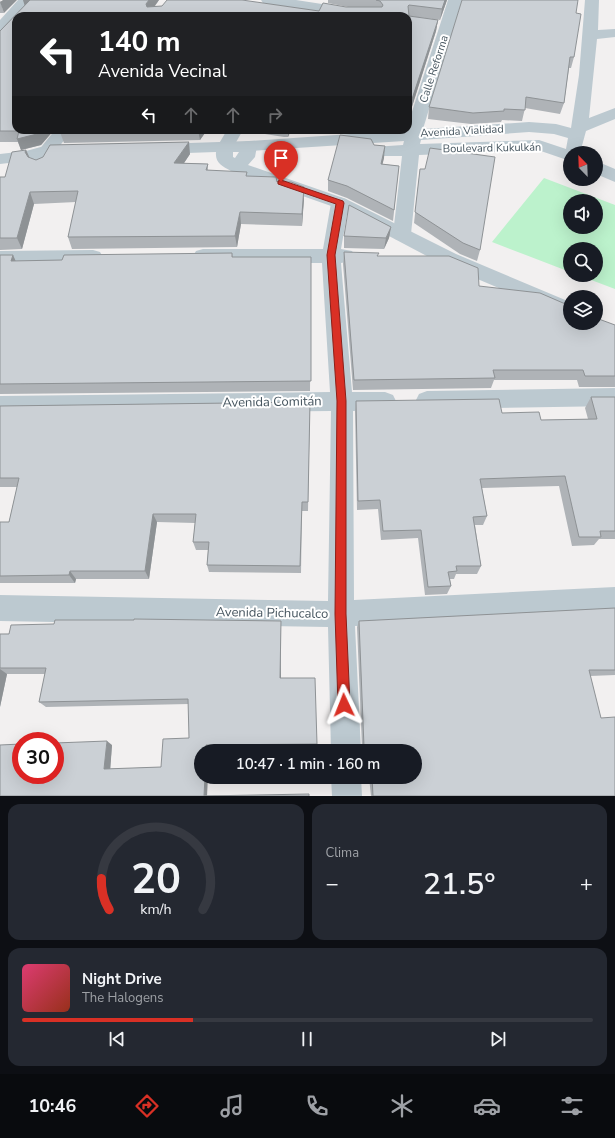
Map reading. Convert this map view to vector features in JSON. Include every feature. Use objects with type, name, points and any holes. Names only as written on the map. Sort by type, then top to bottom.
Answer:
[{"type":"street","points":[[15,12],[26,0]]},
{"type":"street","points":[[268,0],[344,12]]},
{"type":"street","name":"Calle Reforma","points":[[402,234],[413,142],[441,26],[455,0]]},
{"type":"street","points":[[576,146],[579,132],[590,35],[592,0]]},
{"type":"street","points":[[0,28],[9,18]]},
{"type":"street","points":[[590,35],[615,33]]},
{"type":"street","points":[[579,132],[615,113]]},
{"type":"street","name":"Avenida Vialidad","points":[[146,155],[236,155],[413,142],[543,127],[579,132]]},
{"type":"street","points":[[38,157],[60,134]]},
{"type":"street","points":[[235,134],[236,155]]},
{"type":"street","points":[[236,155],[254,134]]},
{"type":"street","name":"Boulevard Kukulkán","points":[[413,142],[539,145],[563,154]]},
{"type":"street","points":[[236,155],[340,203],[449,259],[563,307]]},
{"type":"street","points":[[0,159],[89,156]]},
{"type":"street","points":[[603,170],[615,176]]},
{"type":"street","points":[[340,203],[331,255],[342,401],[341,614],[346,744]]},
{"type":"street","points":[[189,256],[363,256]]},
{"type":"street","points":[[0,258],[110,257]]},
{"type":"street","points":[[410,258],[449,259]]},
{"type":"street","name":"Avenida Comitán","points":[[0,404],[615,397]]},
{"type":"street","name":"Avenida Pichucalco","points":[[0,608],[341,614],[615,600]]},
{"type":"street","points":[[346,784],[347,796]]},
{"type":"green space","points":[[544,178],[586,194],[563,194],[563,234],[603,234],[603,200],[615,205],[615,289],[596,282],[603,282],[603,242],[563,242],[563,269],[492,242]]},
{"type":"building","points":[[30,0],[149,0],[146,4],[147,7],[162,6],[167,0],[242,0],[319,11],[323,3],[346,7],[382,7],[383,5],[380,1],[376,0],[445,0],[442,9],[409,5],[409,12],[18,12]]},
{"type":"building","points":[[462,0],[578,0],[576,13],[581,14],[574,57],[570,57],[564,103],[526,97],[525,110],[504,109],[504,111],[473,113],[429,107]]},
{"type":"building","points":[[412,16],[438,20],[412,99]]},
{"type":"building","points":[[12,19],[12,131],[0,131],[0,31]]},
{"type":"building","points":[[18,134],[37,134],[17,139]]},
{"type":"building","points":[[340,135],[371,139],[374,145],[385,146],[381,164],[399,166],[394,210],[347,186],[328,180]]},
{"type":"building","points":[[189,142],[174,163],[208,164],[206,170],[247,172],[246,176],[276,177],[277,182],[291,182],[304,187],[302,214],[240,212],[235,236],[68,237],[78,191],[30,192],[17,238],[0,238],[0,177],[5,177],[12,152],[26,150],[25,152],[28,157],[36,160],[43,157],[50,145]]},
{"type":"building","points":[[430,148],[495,157],[480,250],[463,243],[415,212],[420,169],[425,169]]},
{"type":"building","points":[[349,205],[391,227],[386,238],[344,236]]},
{"type":"building","points":[[344,252],[379,253],[377,256],[449,256],[478,268],[479,286],[540,293],[563,303],[563,330],[603,330],[603,321],[615,325],[615,376],[585,376],[583,370],[493,370],[495,378],[354,380]]},
{"type":"building","points":[[232,253],[232,257],[311,257],[311,381],[0,384],[0,255],[13,255],[11,261],[62,260],[64,255]]},
{"type":"building","points":[[591,397],[615,397],[615,531],[600,531],[601,537],[579,537],[565,476],[480,479],[487,516],[473,517],[481,566],[456,566],[457,571],[448,572],[451,586],[428,587],[421,530],[383,531],[380,500],[358,501],[356,401],[499,399],[502,413],[539,412],[541,420],[597,419]]},
{"type":"building","points":[[310,402],[308,502],[302,502],[300,566],[207,565],[209,542],[193,542],[196,514],[153,514],[145,571],[70,571],[69,575],[0,576],[0,522],[9,522],[19,478],[0,478],[0,406]]},
{"type":"building","points":[[615,608],[615,670],[589,670],[601,718],[615,717],[615,796],[373,796],[372,784],[422,784],[422,744],[364,744],[359,621]]},
{"type":"building","points":[[55,620],[281,621],[280,678],[315,678],[317,744],[194,744],[194,784],[205,784],[204,796],[0,796],[0,745],[12,744],[12,784],[64,784],[64,743],[107,741],[104,769],[161,767],[163,739],[189,738],[188,699],[39,702],[46,668],[0,668],[0,634],[9,634],[11,625],[54,624]]},
{"type":"building","points":[[309,794],[309,796],[204,796]]},
{"type":"route","points":[[281,182],[340,203],[331,255],[342,401],[341,614],[344,705]]}]
